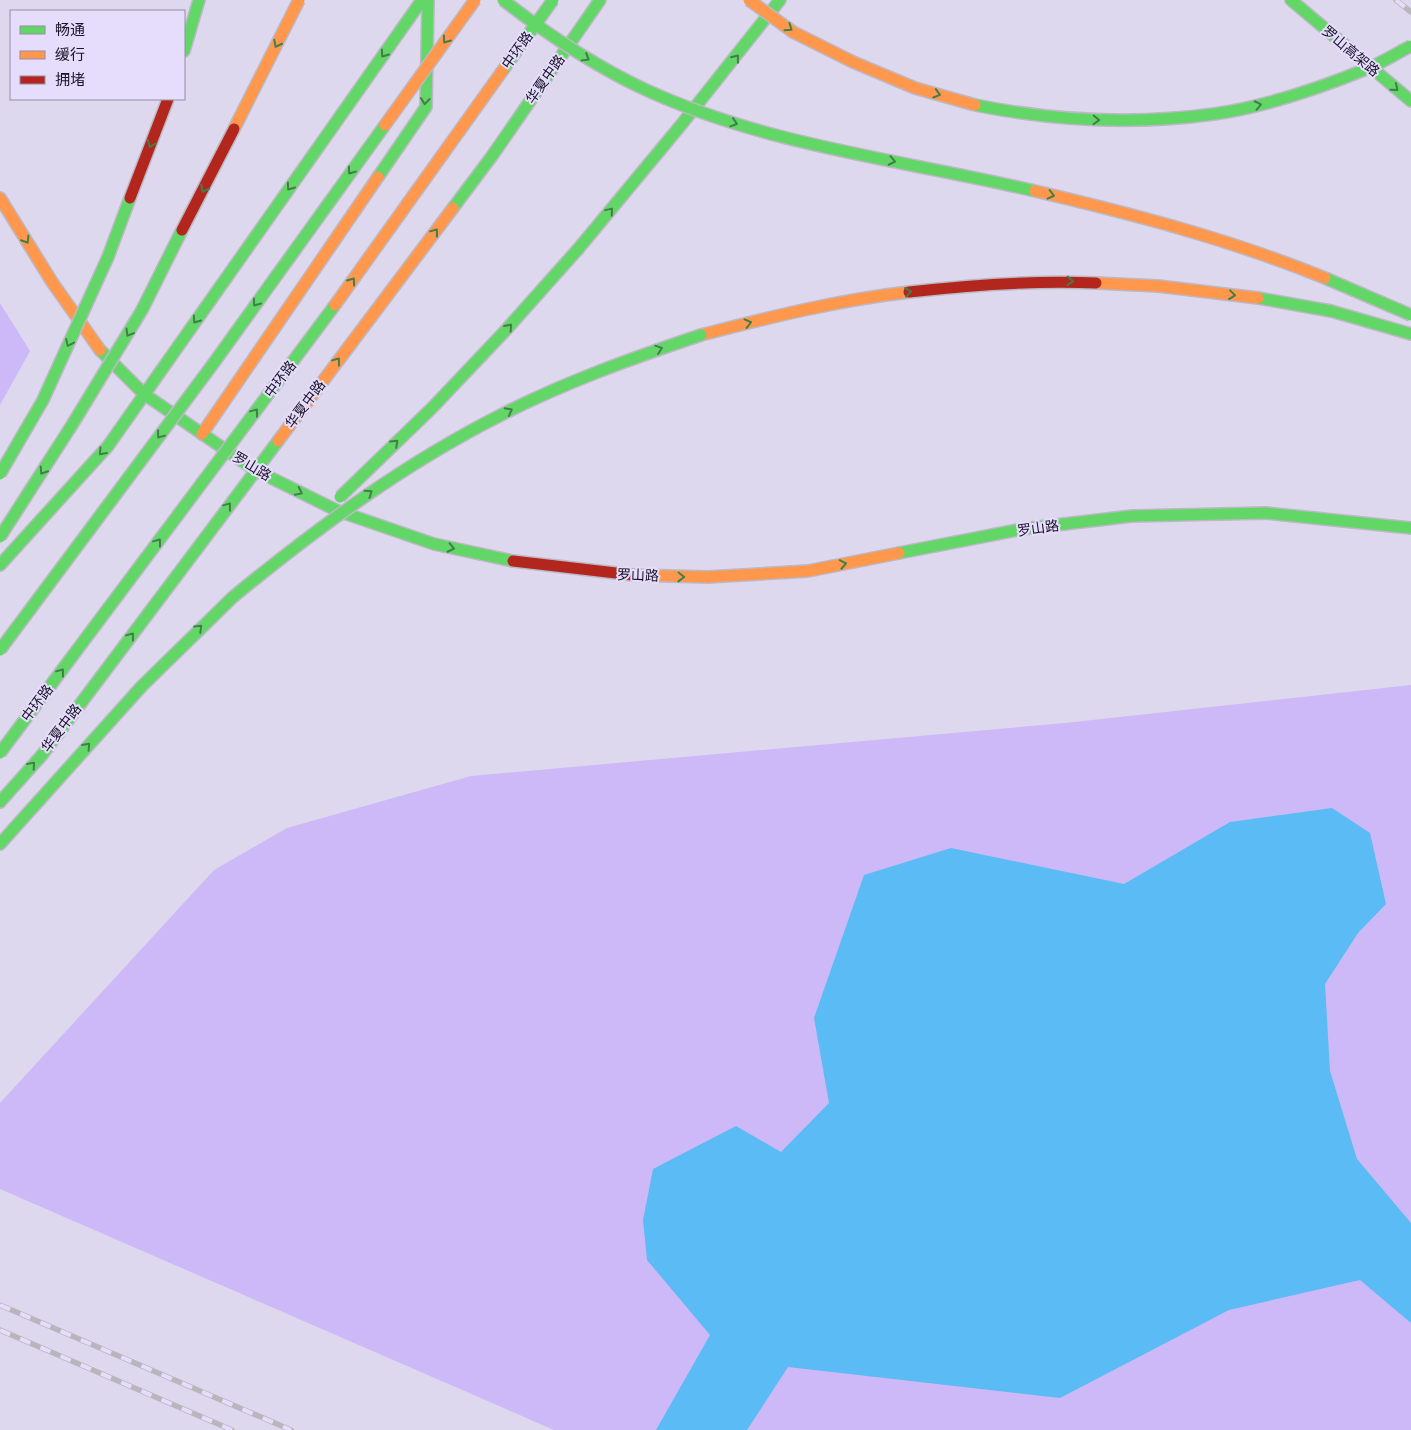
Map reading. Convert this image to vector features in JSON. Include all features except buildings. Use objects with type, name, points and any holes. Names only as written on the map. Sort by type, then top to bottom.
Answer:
[{"type":"main road","points":[[185,48],[199,0]]},
{"type":"main road","points":[[0,537],[72,425],[142,310],[299,0]]},
{"type":"main road","points":[[0,565],[108,446],[422,0]]},
{"type":"main road","points":[[202,434],[426,107],[428,0]]},
{"type":"main road","points":[[0,650],[218,356],[475,0]]},
{"type":"main road","points":[[503,0],[557,40],[604,69],[683,106],[738,124],[808,143],[1029,189],[1147,219],[1264,255],[1411,314]]},
{"type":"main road","name":"中环路","points":[[0,753],[328,315],[553,0]]},
{"type":"main road","name":"华夏中路","points":[[0,802],[42,755],[492,156],[600,0]]},
{"type":"main road","points":[[749,0],[793,32],[853,62],[915,88],[976,106],[1038,116],[1095,120],[1154,120],[1206,115],[1278,100],[1365,70],[1411,46]]},
{"type":"main road","points":[[0,844],[124,705],[200,627],[334,503],[432,408],[505,331],[579,248],[670,140],[735,60],[780,0]]},
{"type":"main road","name":"罗山高架路","points":[[1291,0],[1411,101]]},
{"type":"main road","points":[[0,474],[43,400],[108,257],[168,100]]},
{"type":"main road","name":"罗山路","points":[[0,198],[52,282],[101,352],[144,394],[255,470],[338,511],[434,544],[522,562],[620,575],[708,577],[808,571],[1022,529],[1132,516],[1266,514],[1411,528]]},
{"type":"main road","points":[[233,597],[303,540],[373,490],[456,439],[531,400],[610,366],[701,335],[787,313],[872,296],[971,285],[1062,281],[1158,286],[1253,297],[1331,311],[1411,334]]},
{"type":"shaded area","points":[[0,303],[30,351],[0,405]]},
{"type":"shaded area","points":[[1411,685],[1411,1430],[554,1430],[0,1189],[0,1103],[214,870],[287,828],[471,776],[1065,723]]},
{"type":"water","points":[[1332,808],[1370,833],[1386,904],[1358,933],[1325,984],[1330,1071],[1357,1159],[1411,1223],[1411,1323],[1360,1280],[1229,1310],[1060,1398],[788,1367],[747,1430],[656,1430],[710,1335],[647,1260],[643,1220],[653,1169],[736,1126],[781,1152],[829,1103],[814,1018],[864,875],[951,848],[1124,884],[1230,822]]},
{"type":"railway","points":[[1396,0],[1411,12]]},
{"type":"railway","points":[[0,1305],[291,1430]]},
{"type":"railway","points":[[0,1330],[232,1430]]},
{"type":"traffic: fast","points":[[185,48],[199,0]]},
{"type":"traffic: fast","points":[[0,565],[108,446],[422,0]]},
{"type":"traffic: fast","points":[[378,177],[426,107],[428,0]]},
{"type":"traffic: fast","points":[[503,0],[536,25],[607,70],[644,89],[691,108],[739,125],[836,150],[1035,191]]},
{"type":"traffic: fast","points":[[503,70],[553,0]]},
{"type":"traffic: fast","points":[[453,208],[492,156],[600,0]]},
{"type":"traffic: fast","points":[[579,248],[681,125],[780,0]]},
{"type":"traffic: fast","points":[[1291,0],[1411,101]]},
{"type":"traffic: fast","points":[[975,105],[1034,115],[1094,120],[1154,119],[1214,114],[1252,107],[1309,90],[1370,68],[1411,46]]},
{"type":"traffic: fast","points":[[0,650],[213,364],[385,125]]},
{"type":"traffic: fast","points":[[0,474],[43,400],[108,257],[130,198]]},
{"type":"traffic: fast","points":[[0,537],[72,425],[142,310],[182,230]]},
{"type":"traffic: fast","points":[[340,497],[432,408],[505,331],[579,248]]},
{"type":"traffic: fast","points":[[1325,278],[1411,315]]},
{"type":"traffic: fast","points":[[1258,298],[1331,311],[1411,334]]},
{"type":"traffic: fast","points":[[0,753],[335,305]]},
{"type":"traffic: fast","points":[[233,597],[362,498],[465,434],[525,403],[574,381],[701,335]]},
{"type":"traffic: fast","points":[[100,350],[144,394],[255,470],[338,511],[434,544],[513,561]]},
{"type":"traffic: fast","points":[[0,802],[42,755],[278,441]]},
{"type":"traffic: fast","points":[[899,553],[1022,529],[1132,516],[1266,513],[1411,528]]},
{"type":"traffic: fast","points":[[0,844],[142,686],[233,597]]},
{"type":"traffic: slow","points":[[234,129],[299,0]]},
{"type":"traffic: slow","points":[[385,125],[475,0]]},
{"type":"traffic: slow","points":[[749,0],[793,32],[853,62],[915,88],[975,105]]},
{"type":"traffic: slow","points":[[335,305],[503,70]]},
{"type":"traffic: slow","points":[[202,434],[378,177]]},
{"type":"traffic: slow","points":[[1035,191],[1182,229],[1290,264],[1325,278]]},
{"type":"traffic: slow","points":[[0,198],[52,282],[100,350]]},
{"type":"traffic: slow","points":[[278,441],[453,208]]},
{"type":"traffic: slow","points":[[1096,283],[1158,286],[1258,298]]},
{"type":"traffic: slow","points":[[701,335],[831,304],[909,292]]},
{"type":"traffic: slow","points":[[633,575],[708,577],[808,571],[899,553]]},
{"type":"traffic: jam","points":[[130,198],[168,100]]},
{"type":"traffic: jam","points":[[182,230],[234,129]]},
{"type":"traffic: jam","points":[[909,292],[1002,284],[1096,283]]},
{"type":"traffic: jam","points":[[513,561],[633,575]]}]
